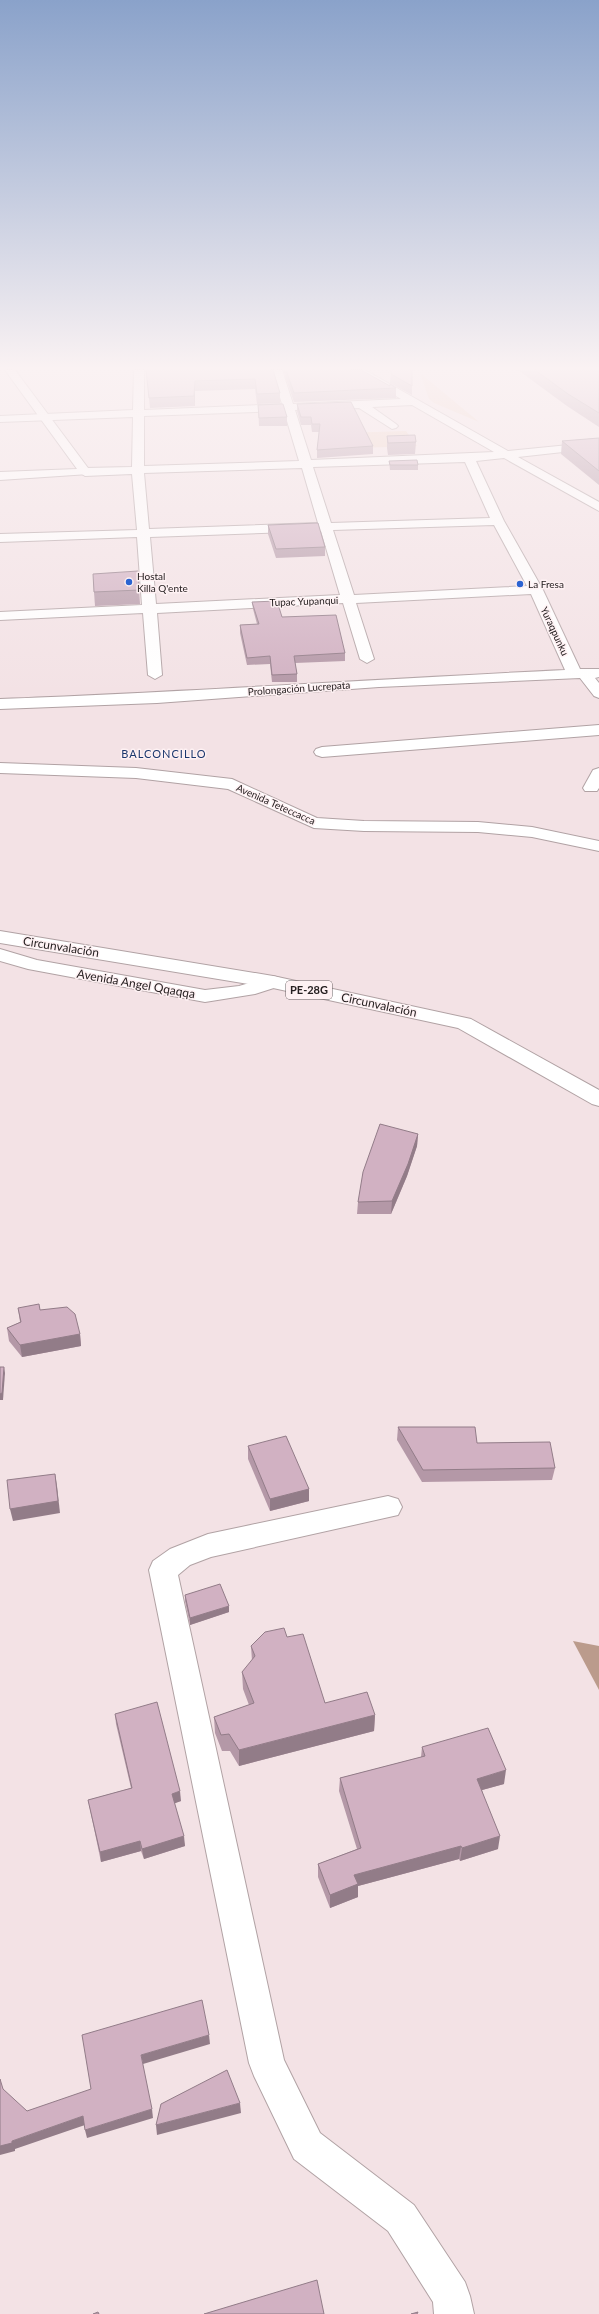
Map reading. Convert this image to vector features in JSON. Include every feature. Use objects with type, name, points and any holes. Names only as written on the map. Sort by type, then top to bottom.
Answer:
[{"type":"main road","points":[[139,478],[155,675]]},
{"type":"main road","points":[[311,478],[367,659]]},
{"type":"main road","name":"Yuraqpunku","points":[[478,478],[498,521],[536,590],[599,693]]},
{"type":"main road","points":[[547,478],[599,507]]},
{"type":"main road","points":[[0,538],[498,521]]},
{"type":"main road","name":"Tupac Yupanqui","points":[[0,616],[150,607],[536,590]]},
{"type":"main road","name":"Prolongación Lucrepata","points":[[0,704],[157,698],[379,683],[586,674]]},
{"type":"main road","points":[[322,752],[599,730]]},
{"type":"main road","name":"Avenida Teteccacca","points":[[0,768],[136,773],[232,784],[314,823],[364,826],[486,828],[532,832],[599,846]]},
{"type":"main road","points":[[591,788],[599,773]]},
{"type":"main road","name":"Circunvalación","points":[[0,937],[273,982],[464,1024],[599,1099]]},
{"type":"main road","name":"Avenida Angel Qqaqqa","points":[[0,955],[34,965],[205,996],[235,994],[273,982]]},
{"type":"main road","points":[[388,1507],[208,1546],[180,1557],[163,1570],[266,2063],[307,2146],[401,2218],[451,2296],[454,2314]]},
{"type":"shaded area","points":[[573,1641],[599,1646],[599,1690]]},
{"type":"building","points":[[318,523],[325,547],[276,549],[268,525]]},
{"type":"building","points":[[138,571],[139,590],[94,592],[93,574]]},
{"type":"building","points":[[277,601],[282,617],[336,615],[345,653],[294,656],[297,674],[272,675],[270,656],[247,658],[240,625],[259,624],[252,602]]},
{"type":"building","points":[[380,1124],[418,1134],[408,1164],[392,1201],[358,1202],[363,1172]]},
{"type":"building","points":[[39,1304],[40,1310],[67,1307],[75,1314],[80,1334],[20,1345],[7,1328],[21,1322],[18,1308]]},
{"type":"building","points":[[0,1367],[4,1367],[2,1393],[0,1394]]},
{"type":"building","points":[[398,1427],[475,1427],[477,1443],[550,1442],[555,1468],[423,1470]]},
{"type":"building","points":[[286,1436],[309,1489],[270,1499],[248,1446]]},
{"type":"building","points":[[55,1474],[58,1501],[10,1509],[7,1480]]},
{"type":"building","points":[[220,1584],[229,1606],[190,1618],[185,1595]]},
{"type":"building","points":[[284,1628],[287,1637],[303,1634],[325,1703],[367,1692],[375,1715],[239,1750],[229,1734],[221,1735],[214,1717],[254,1703],[242,1672],[255,1656],[251,1646],[265,1632]]},
{"type":"building","points":[[157,1702],[180,1791],[172,1794],[184,1836],[142,1849],[140,1841],[100,1852],[88,1800],[132,1788],[115,1714]]},
{"type":"building","points":[[488,1728],[506,1770],[477,1779],[500,1836],[462,1848],[461,1846],[354,1875],[358,1884],[330,1895],[318,1864],[361,1848],[340,1778],[425,1756],[422,1747]]},
{"type":"building","points":[[202,2000],[209,2035],[141,2055],[152,2109],[85,2130],[83,2116],[12,2141],[12,2143],[0,2146],[0,2079],[3,2089],[27,2111],[91,2089],[82,2035]]},
{"type":"building","points":[[227,2070],[240,2103],[156,2125],[161,2104]]},
{"type":"building","points":[[317,2280],[324,2314],[204,2314]]},
{"type":"place","name":"Hostal Killa Q'ente","points":[[129,582]]},
{"type":"place","name":"La Fresa","points":[[520,584]]},
{"type":"district","name":"BALCONCILLO","points":[[164,754]]}]
